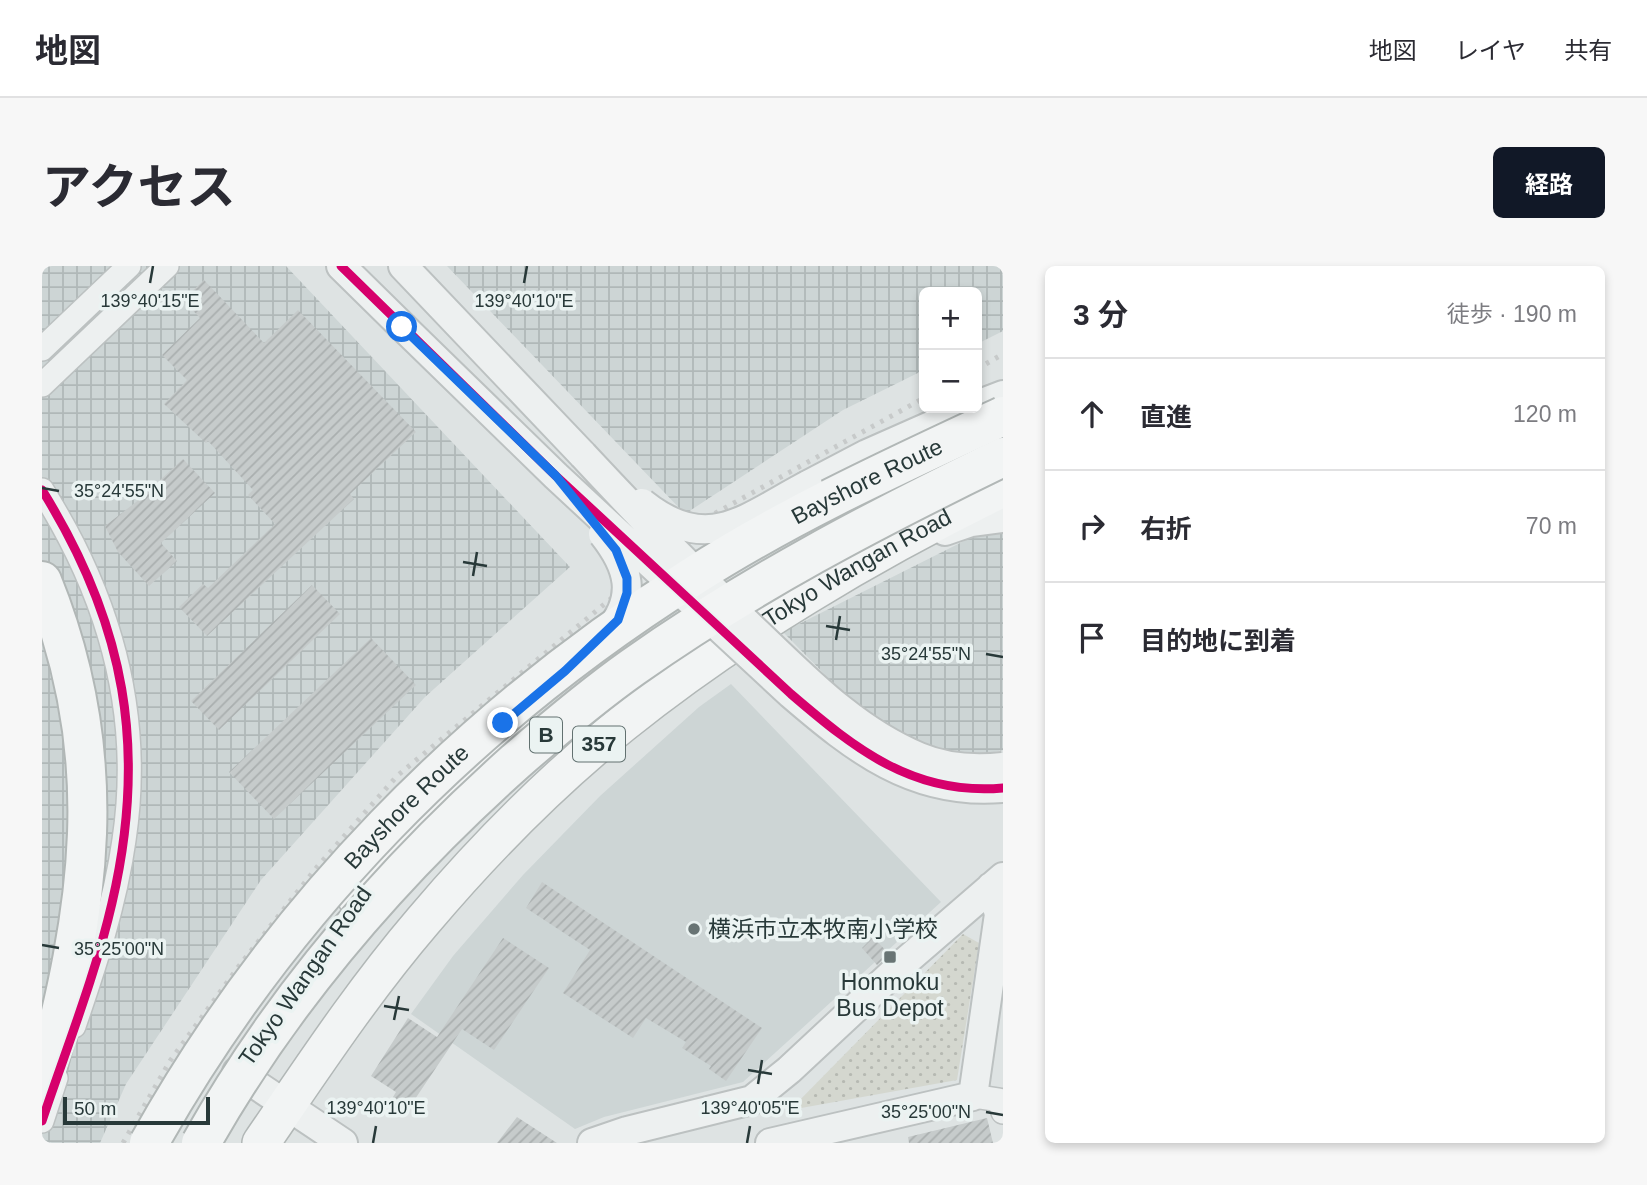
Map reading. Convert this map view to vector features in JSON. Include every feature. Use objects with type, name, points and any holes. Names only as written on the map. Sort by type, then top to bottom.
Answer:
[{"type":"highway","name":"Tokyo Wangan Road","points":[[193,1143],[316,952],[399,845],[502,740],[584,668],[689,587],[794,515],[899,456],[1003,404]]},
{"type":"highway","name":"Bayshore Route","points":[[149,1143],[226,1019],[286,939],[347,865],[435,774],[522,699],[692,576],[797,517],[902,463],[1003,416]]},
{"type":"highway","name":"Bayshore Route","points":[[201,1143],[265,1041],[324,959],[394,879],[465,807],[548,733],[631,668],[724,607],[842,539],[1003,457]]},
{"type":"highway","name":"Tokyo Wangan Road","points":[[261,1143],[324,1049],[423,921],[546,791],[622,724],[701,665],[838,578],[919,531],[1003,488]]},
{"type":"highway","points":[[42,581],[59,625],[74,679],[88,778],[87,855],[81,907],[42,1111]]},
{"type":"highway","points":[[42,603],[58,648],[69,702],[80,778],[81,812],[77,876],[69,937],[42,1055]]},
{"type":"highway","points":[[42,1088],[64,999]]},
{"type":"street","points":[[42,349],[129,266]]},
{"type":"street","points":[[42,385],[167,266]]},
{"type":"street","points":[[341,266],[556,476],[791,694],[856,746],[884,764],[914,778],[972,790],[1003,788]]},
{"type":"street","points":[[402,266],[671,550],[806,680],[866,729],[895,746],[935,762],[974,769],[1003,767]]},
{"type":"street","points":[[982,403],[1003,395]]},
{"type":"street","points":[[583,455],[646,506],[674,524],[690,530],[720,529],[867,454],[960,413]]},
{"type":"street","points":[[399,845],[430,800],[457,769],[503,723],[608,632],[624,608],[627,578],[616,550],[556,476]]},
{"type":"street","points":[[42,490],[66,528],[95,591],[116,651],[127,714],[129,776],[125,839],[112,904],[94,967],[42,1121]]},
{"type":"street","points":[[838,578],[948,529],[971,522],[1003,518]]},
{"type":"street","points":[[973,1096],[999,914],[997,882]]},
{"type":"street","points":[[592,1143],[627,1131],[752,1100],[789,1070],[907,960],[997,882]]},
{"type":"street","points":[[237,1072],[343,1143]]},
{"type":"street","points":[[770,1143],[973,1096],[999,1100],[1003,1112]]},
{"type":"shaded area","points":[[42,266],[286,266],[570,567],[425,697],[261,880],[126,1084],[100,1143],[42,1143]]},
{"type":"shaded area","points":[[447,266],[1003,266],[1003,331],[982,342],[982,287],[919,287],[919,372],[843,410],[685,514]]},
{"type":"shaded area","points":[[1003,533],[1003,750],[985,754],[941,752],[885,727],[841,691],[783,632],[972,537]]},
{"type":"shaded area","name":"横浜市立本牧南小学校","points":[[731,684],[941,902],[743,1082],[604,1117],[575,1129],[411,1014],[453,956],[523,875],[600,796],[699,707]]},
{"type":"shaded area","points":[[963,934],[979,943],[957,1080],[790,1110]]},
{"type":"building","points":[[204,280],[264,343],[298,310],[416,432],[350,494],[354,499],[207,636],[179,607],[203,584],[208,588],[275,524],[248,495],[253,490],[208,441],[206,443],[164,404],[187,380],[162,355],[200,318],[183,300]]},
{"type":"building","points":[[183,459],[215,493],[161,543],[177,561],[149,586],[118,552],[105,526]]},
{"type":"building","points":[[312,585],[340,614],[219,730],[191,701]]},
{"type":"building","points":[[371,638],[416,685],[274,819],[229,772]]},
{"type":"building","points":[[542,882],[762,1028],[726,1081],[709,1069],[711,1066],[682,1048],[686,1042],[646,1018],[633,1038],[563,993],[590,950],[526,908]]},
{"type":"building","points":[[873,937],[889,954],[877,965],[862,948]]},
{"type":"building","points":[[503,938],[549,968],[494,1050],[462,1029],[403,1117],[387,1107],[396,1092],[371,1076],[408,1018],[437,1037]]},
{"type":"building","points":[[517,1117],[557,1143],[497,1143]]},
{"type":"building","points":[[987,1118],[993,1143],[909,1143],[908,1137]]},
{"type":"railway","points":[[982,366],[1003,354]]},
{"type":"railway","points":[[123,1143],[170,1061],[239,966],[317,867],[397,776],[712,515],[919,401]]},
{"type":"cycle path","points":[[341,266],[556,476],[791,694],[839,733],[888,765],[914,776],[971,789],[1003,788]]},
{"type":"cycle path","points":[[42,490],[93,589],[110,639],[122,689],[128,740],[128,792],[123,846],[112,903],[89,986],[42,1121]]},
{"type":"place","name":"横浜市立本牧南小学校","points":[[694,929]]},
{"type":"place","name":"Honmoku Bus Depot","points":[[890,957]]},
{"type":"route","points":[[402,327],[556,476],[616,550],[627,578],[624,608],[608,632],[503,723]]}]
